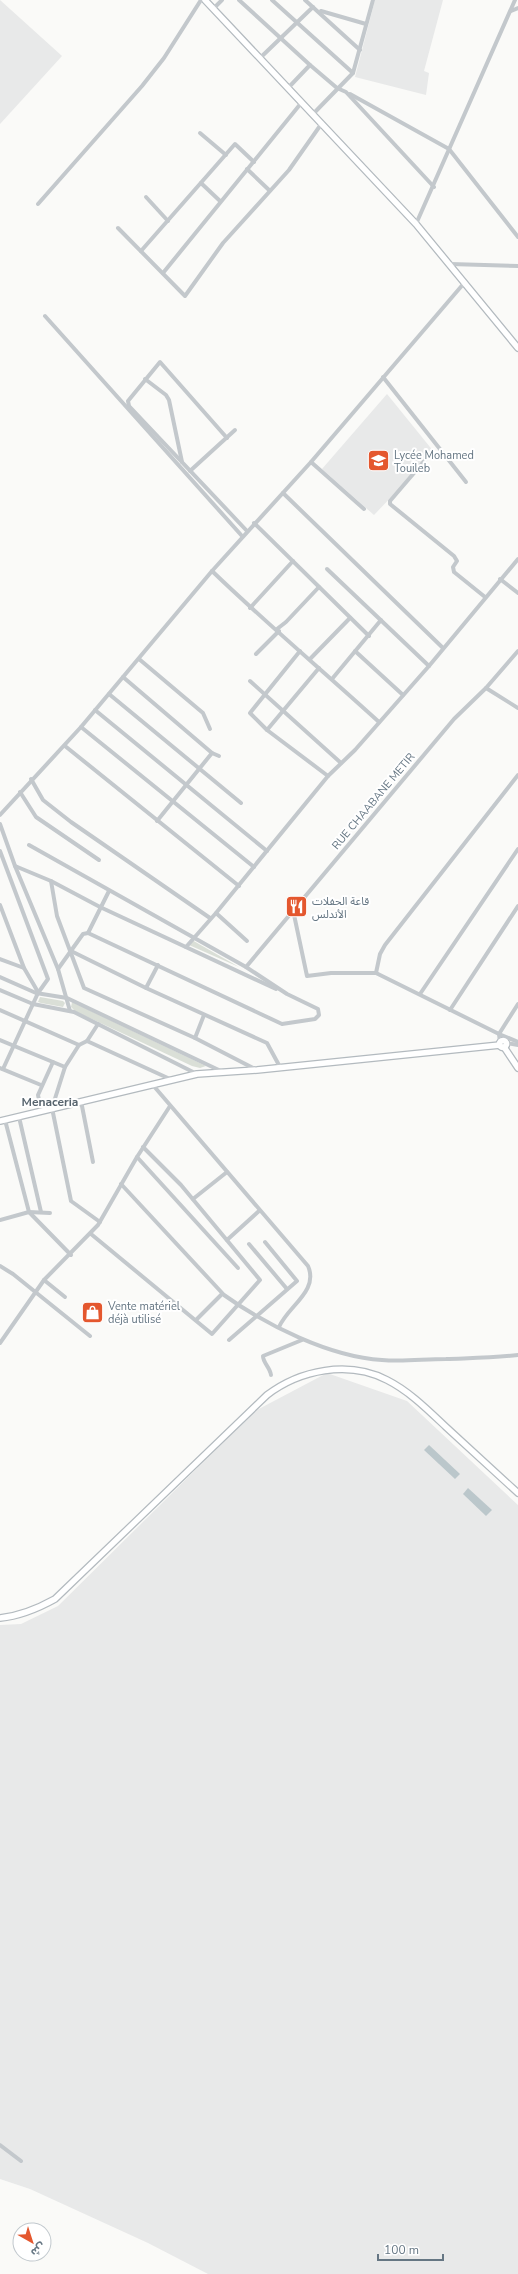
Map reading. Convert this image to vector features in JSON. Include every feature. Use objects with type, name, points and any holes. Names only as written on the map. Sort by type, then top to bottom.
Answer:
[{"type":"street","points":[[38,204],[147,80],[164,58],[201,0]]},
{"type":"street","points":[[206,0],[314,113],[416,224],[518,348]]},
{"type":"street","points":[[214,8],[222,0]]},
{"type":"street","points":[[239,0],[337,88],[449,149],[518,238]]},
{"type":"street","points":[[272,0],[352,73]]},
{"type":"street","points":[[305,0],[312,7],[320,11],[366,24]]},
{"type":"street","points":[[314,113],[352,73],[360,50],[373,0]]},
{"type":"street","points":[[416,224],[434,187],[449,149],[515,0]]},
{"type":"street","points":[[260,58],[312,7]]},
{"type":"street","points":[[510,11],[518,8]]},
{"type":"street","points":[[320,11],[360,50]]},
{"type":"street","points":[[289,87],[310,65]]},
{"type":"street","points":[[346,92],[434,187]]},
{"type":"street","points":[[163,273],[302,102]]},
{"type":"street","points":[[118,228],[185,296],[223,243],[269,190],[289,170],[322,123]]},
{"type":"street","points":[[200,133],[226,155]]},
{"type":"street","points":[[141,251],[235,144],[254,162]]},
{"type":"street","points":[[248,169],[269,190]]},
{"type":"street","points":[[201,183],[220,201]]},
{"type":"street","points":[[146,197],[168,221]]},
{"type":"street","points":[[450,264],[518,266]]},
{"type":"street","points":[[0,815],[32,779],[65,746],[242,536],[311,462],[465,282]]},
{"type":"street","points":[[45,316],[242,536]]},
{"type":"street","points":[[227,438],[160,363],[128,401],[128,404],[247,531]]},
{"type":"street","points":[[383,377],[466,482]]},
{"type":"street","points":[[145,380],[166,395],[169,400],[182,462]]},
{"type":"street","points":[[190,471],[235,430]]},
{"type":"street","points":[[426,459],[390,501],[390,504],[454,556],[457,561],[453,570],[485,597]]},
{"type":"street","points":[[311,462],[364,509]]},
{"type":"street","points":[[283,493],[443,648]]},
{"type":"street","points":[[254,523],[369,636]]},
{"type":"street","points":[[186,947],[239,886],[328,776],[403,695],[518,559]]},
{"type":"street","points":[[250,608],[293,561]]},
{"type":"street","points":[[327,568],[428,666]]},
{"type":"street","points":[[212,571],[250,608],[278,630],[379,722]]},
{"type":"street","points":[[500,579],[518,593]]},
{"type":"street","points":[[256,654],[319,587]]},
{"type":"street","points":[[310,659],[350,618]]},
{"type":"street","points":[[332,679],[382,620]]},
{"type":"street","points":[[300,650],[250,713],[268,730],[328,776]]},
{"type":"street","points":[[355,651],[403,695]]},
{"type":"street","name":"RUE CHAABANE METIR","points":[[246,967],[454,719],[486,688],[518,651]]},
{"type":"street","points":[[139,659],[203,713],[210,729]]},
{"type":"street","points":[[268,730],[319,668]]},
{"type":"street","points":[[123,678],[212,753],[219,756]]},
{"type":"street","points":[[250,681],[341,763]]},
{"type":"street","points":[[486,688],[518,708]]},
{"type":"street","points":[[108,694],[242,803]]},
{"type":"street","points":[[95,710],[267,851]]},
{"type":"street","points":[[81,727],[172,803],[254,867]]},
{"type":"street","points":[[65,746],[239,886]]},
{"type":"street","points":[[157,821],[212,753]]},
{"type":"street","points":[[376,973],[380,954],[385,945],[518,775]]},
{"type":"street","points":[[32,779],[43,800],[71,822],[210,918]]},
{"type":"street","points":[[20,792],[36,817],[99,860]]},
{"type":"street","points":[[0,824],[15,866],[58,969],[68,998],[70,1011]]},
{"type":"street","points":[[29,845],[108,891],[246,967],[287,994]]},
{"type":"street","points":[[420,994],[518,849]]},
{"type":"street","points":[[0,851],[48,979],[38,993],[1,1069],[41,1085]]},
{"type":"street","points":[[15,866],[51,881],[100,907],[236,972],[318,1009],[319,1015],[315,1019],[282,1024],[88,933],[83,934],[58,969]]},
{"type":"street","points":[[51,881],[57,916],[84,988],[195,1038],[258,1070]]},
{"type":"street","points":[[88,933],[108,891]]},
{"type":"street","points":[[0,905],[24,968],[38,993]]},
{"type":"street","points":[[450,1010],[518,906]]},
{"type":"street","points":[[293,910],[307,976],[376,973],[518,1043]]},
{"type":"street","points":[[216,913],[247,941]]},
{"type":"street","points":[[71,951],[204,1016],[267,1043],[280,1067]]},
{"type":"street","points":[[0,959],[24,968]]},
{"type":"street","points":[[146,988],[158,965]]},
{"type":"street","points":[[0,977],[38,993],[68,998],[223,1072]]},
{"type":"street","points":[[0,990],[33,1004],[70,1011],[197,1074]]},
{"type":"street","points":[[499,1034],[518,1004]]},
{"type":"street","points":[[0,1010],[79,1045]]},
{"type":"street","points":[[195,1038],[204,1016]]},
{"type":"street","points":[[98,1024],[87,1041],[79,1045],[65,1067],[52,1108],[71,1200],[100,1222]]},
{"type":"street","points":[[499,1034],[503,1044],[518,1068]]},
{"type":"street","points":[[0,1040],[65,1067]]},
{"type":"street","points":[[87,1041],[170,1080]]},
{"type":"street","points":[[71,1255],[29,1212],[3,1121],[152,1083],[197,1074],[258,1070],[518,1043]]},
{"type":"street","points":[[41,1111],[38,1095],[41,1085],[53,1062]]},
{"type":"street","points":[[152,1083],[259,1211],[304,1260],[311,1273],[311,1283],[307,1290],[285,1316],[279,1327]]},
{"type":"street","points":[[81,1101],[93,1162]]},
{"type":"street","points":[[0,1343],[44,1280],[71,1255],[100,1222],[136,1157],[170,1106]]},
{"type":"street","points":[[18,1117],[41,1212]]},
{"type":"street","points":[[91,1234],[212,1334],[260,1280],[193,1199],[143,1147]]},
{"type":"street","points":[[136,1157],[238,1268]]},
{"type":"street","points":[[193,1199],[227,1172]]},
{"type":"street","points":[[121,1184],[222,1294],[256,1316],[302,1340],[332,1351],[381,1360],[483,1359],[518,1355]]},
{"type":"street","points":[[227,1240],[259,1211]]},
{"type":"street","points":[[0,1220],[29,1212],[50,1213]]},
{"type":"street","points":[[229,1340],[297,1281],[265,1242]]},
{"type":"street","points":[[249,1244],[287,1290]]},
{"type":"street","points":[[0,1266],[36,1292],[90,1336]]},
{"type":"street","points":[[44,1280],[65,1297]]},
{"type":"street","points":[[196,1320],[222,1294]]},
{"type":"street","points":[[271,1375],[270,1369],[263,1360],[263,1356],[302,1340]]},
{"type":"street","points":[[0,1618],[14,1617],[35,1610],[54,1599],[249,1411],[280,1384],[300,1376],[325,1370],[358,1370],[387,1380],[418,1401],[518,1493]]},
{"type":"street","points":[[0,2145],[21,2161]]},
{"type":"shaded area","points":[[0,0],[62,56],[0,124]]},
{"type":"shaded area","points":[[375,0],[443,0],[424,71],[429,73],[426,95],[355,77]]},
{"type":"shaded area","name":"Lycée Mohamed Touileb","points":[[387,394],[434,452],[374,515],[322,469]]},
{"type":"shaded area","points":[[192,940],[239,967],[189,945]]},
{"type":"shaded area","points":[[40,997],[63,1001],[65,1003],[63,1007],[41,1003],[38,1002]]},
{"type":"shaded area","points":[[72,1002],[206,1066],[200,1068],[192,1066],[75,1011],[71,1007]]},
{"type":"shaded area","points":[[327,1373],[407,1401],[518,1505],[518,2274],[208,2274],[148,2243],[30,2189],[0,2179],[0,1625],[21,1624],[58,1606],[255,1411]]},
{"type":"shaded area","points":[[429,1445],[460,1474],[455,1479],[424,1450]]},
{"type":"shaded area","points":[[468,1488],[492,1510],[486,1516],[463,1494]]},
{"type":"place","name":"Lycée Mohamed Touileb","points":[[378,461]]},
{"type":"place","name":"قاعة الحفلات الأندلس","points":[[297,907]]},
{"type":"place","name":"Vente matériel déjà utilisé","points":[[92,1312]]},
{"type":"district","name":"Menaceria","points":[[50,1102]]}]
